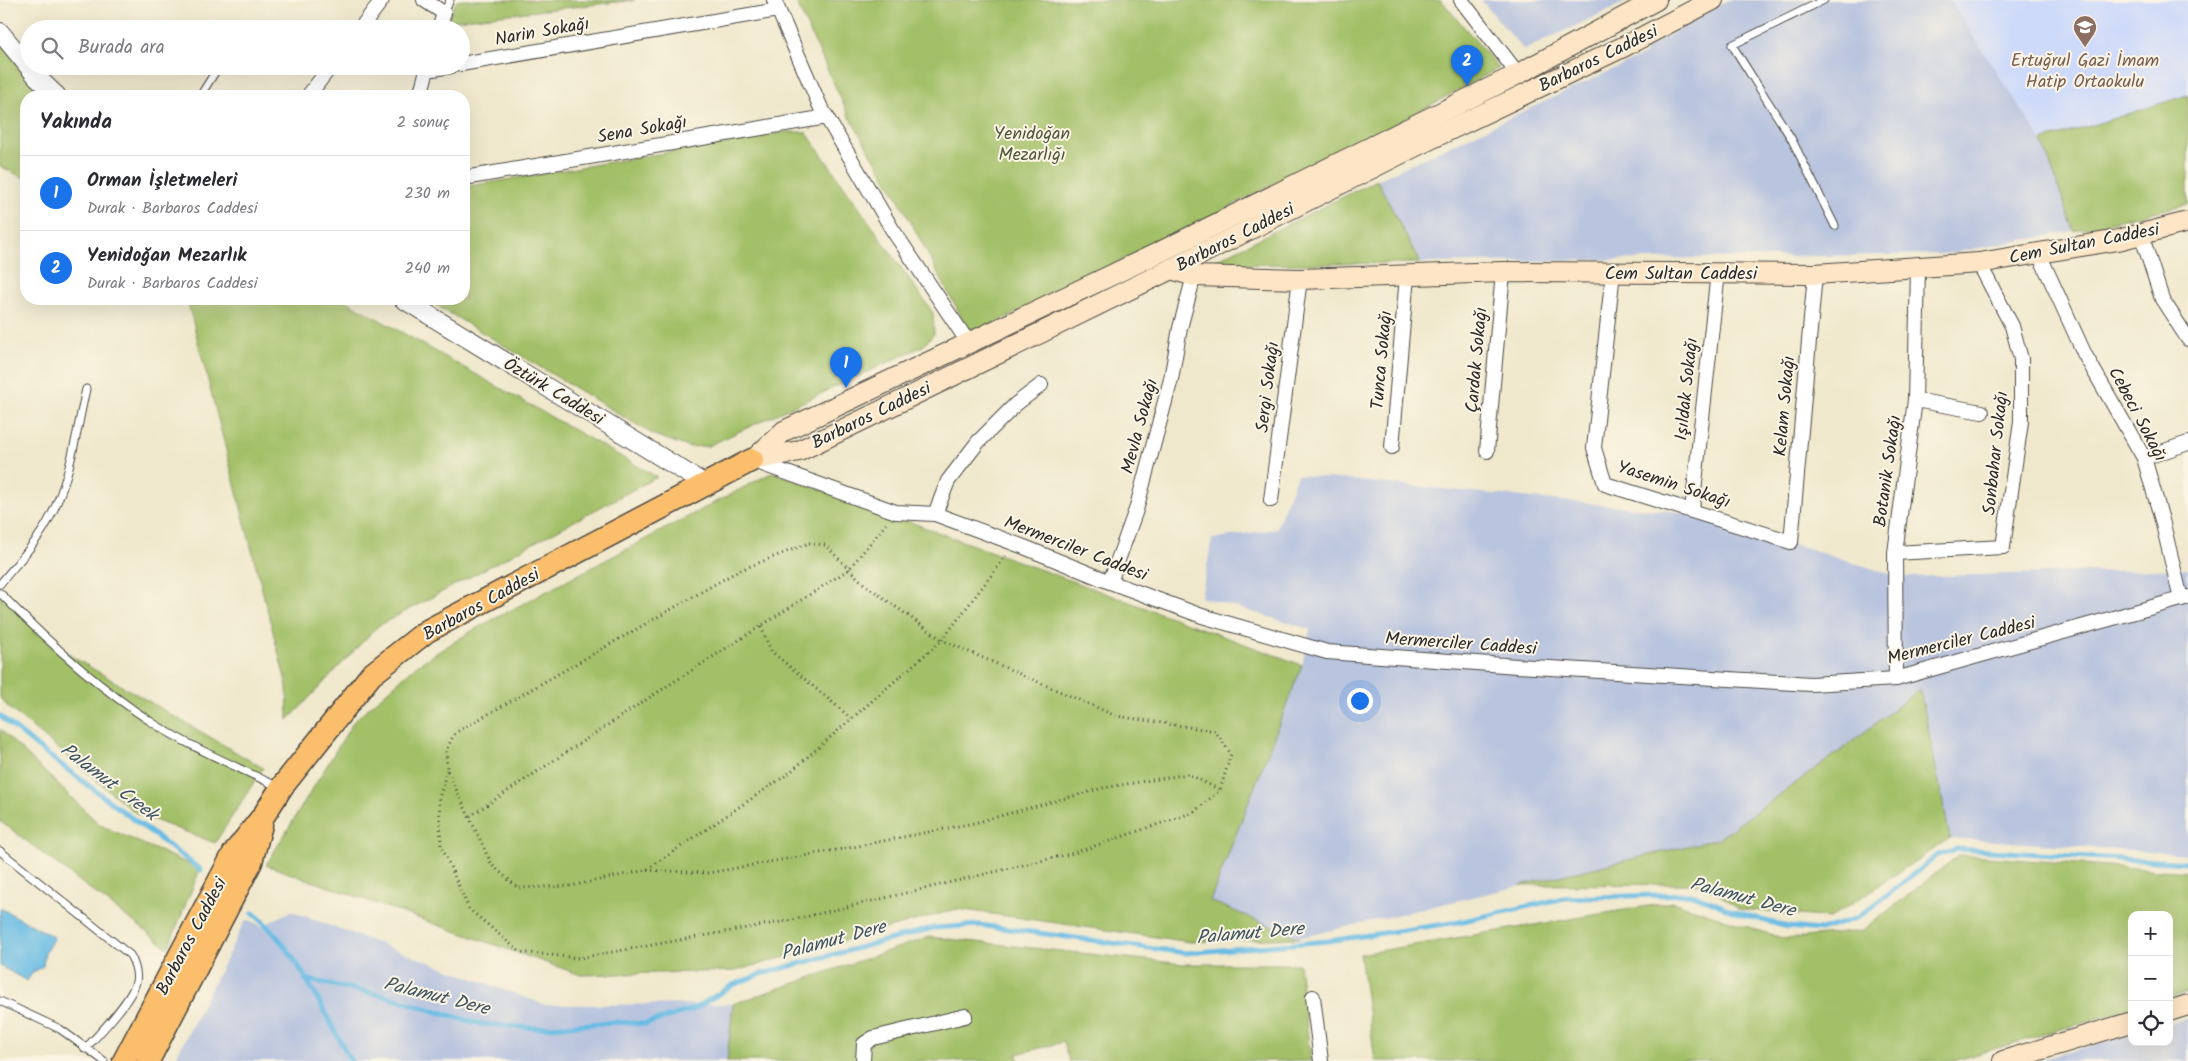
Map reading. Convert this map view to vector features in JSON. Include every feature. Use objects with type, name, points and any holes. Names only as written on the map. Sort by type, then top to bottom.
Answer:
[{"type":"main road","name":"Barbaros Caddesi","points":[[124,1061],[234,853],[264,815],[280,788],[371,675],[426,631],[752,460],[784,431],[1162,251],[1518,74],[1656,0]]},
{"type":"main road","name":"Barbaros Caddesi","points":[[752,460],[799,451],[1171,269],[1416,146],[1626,46],[1713,0]]},
{"type":"main road","name":"Cem Sultan Caddesi","points":[[1171,269],[1194,276],[1300,279],[1503,272],[1815,274],[1979,263],[2039,254],[2141,234],[2188,222]]},
{"type":"main road","points":[[1162,251],[1171,269]]},
{"type":"main road","points":[[968,342],[974,364]]},
{"type":"main road","name":"Barbaros Caddesi","points":[[148,1061],[251,862],[264,815]]},
{"type":"main road","points":[[2173,1010],[2188,1005]]},
{"type":"main road","points":[[2004,1061],[2128,1023]]},
{"type":"street","points":[[367,20],[382,0]]},
{"type":"street","points":[[424,0],[447,6],[442,20]]},
{"type":"street","points":[[1461,0],[1518,74]]},
{"type":"street","points":[[776,5],[827,116],[892,229],[968,342]]},
{"type":"street","name":"Narin Sokağı","points":[[470,62],[776,5]]},
{"type":"street","points":[[0,32],[20,56]]},
{"type":"street","points":[[35,75],[51,90]]},
{"type":"street","points":[[313,90],[324,75]]},
{"type":"street","points":[[422,90],[426,75]]},
{"type":"street","name":"Sena Sokağı","points":[[470,177],[827,116]]},
{"type":"street","points":[[2141,234],[2162,299],[2184,325],[2188,339]]},
{"type":"street","name":"Cebeci Sokağı","points":[[2039,254],[2085,355],[2144,458],[2184,598]]},
{"type":"street","name":"Sonbahar Sokağı","points":[[1895,553],[2003,547],[2021,422],[2021,359],[2012,326],[1979,263]]},
{"type":"street","name":"Botanik Sokağı","points":[[1896,679],[1895,553],[1915,400],[1918,268]]},
{"type":"street","name":"Çardak Sokağı","points":[[1487,451],[1503,272]]},
{"type":"street","name":"Yasemin Sokağı","points":[[1613,272],[1594,448],[1605,484],[1791,542]]},
{"type":"street","name":"Işıldak Sokağı","points":[[1692,510],[1718,272]]},
{"type":"street","name":"Kelam Sokağı","points":[[1791,542],[1815,274]]},
{"type":"street","name":"Mevla Sokağı","points":[[1110,582],[1136,510],[1171,379],[1180,328],[1194,276]]},
{"type":"street","name":"Tunca Sokağı","points":[[1392,447],[1407,276]]},
{"type":"street","name":"Sergi Sokağı","points":[[1271,500],[1300,279]]},
{"type":"street","name":"Öztürk Caddesi","points":[[413,305],[705,484]]},
{"type":"street","points":[[935,514],[948,481],[978,442],[1016,404],[1041,385]]},
{"type":"street","name":"Sonbahar Sokağı","points":[[1915,400],[1982,412]]},
{"type":"street","points":[[2144,458],[2188,443]]},
{"type":"street","name":"Mermerciler Caddesi","points":[[752,460],[896,512],[935,514],[1202,616],[1327,652],[1811,684],[1896,679],[2184,598]]},
{"type":"street","points":[[1313,997],[1321,1061]]},
{"type":"street","points":[[863,1061],[864,1044],[873,1038],[965,1016]]},
{"type":"lane","points":[[1824,0],[1732,45],[1791,138],[1835,226]]},
{"type":"lane","points":[[204,90],[213,75]]},
{"type":"lane","points":[[0,584],[38,537],[54,510],[69,467],[86,389]]},
{"type":"lane","points":[[0,593],[83,670],[126,705],[185,741],[280,788]]},
{"type":"lane","points":[[0,851],[130,955],[134,961],[136,975],[134,988],[109,1023],[85,1048]]},
{"type":"lane","points":[[0,1001],[60,1029],[104,1061]]},
{"type":"path","points":[[470,816],[848,570],[896,512]]},
{"type":"path","points":[[809,543],[825,545],[864,584],[942,640],[1116,716],[1215,731],[1231,754],[1220,790],[1194,812],[1074,853],[792,920],[579,958],[520,952],[469,909],[441,846],[438,799],[447,770],[446,750],[455,733],[738,571],[809,543]]},
{"type":"path","points":[[646,870],[788,774],[942,640],[1016,544]]},
{"type":"path","points":[[760,627],[771,651],[851,718]]},
{"type":"path","points":[[447,770],[492,866],[518,888],[571,886],[646,870],[708,873],[974,823],[1103,788],[1188,774],[1220,790]]},
{"type":"shaded area","points":[[1481,0],[1630,0],[1524,50]]},
{"type":"shaded area","points":[[1728,0],[1950,0],[2042,141],[2074,231],[1945,254],[1420,263],[1377,180],[1646,54],[1644,50]]},
{"type":"shaded area","name":"Ertuğrul Gazi İmam Hatip Ortaokulu","points":[[1950,0],[2188,0],[2188,95],[2042,141]]},
{"type":"shaded area","points":[[1297,475],[1699,514],[1899,577],[2188,569],[2188,854],[1950,838],[1920,689],[1840,751],[1718,839],[1299,938],[1210,901],[1302,665],[1310,629],[1201,597],[1212,539],[1276,529]]},
{"type":"shaded area","points":[[291,911],[545,1005],[733,1004],[727,1061],[174,1061],[246,919],[262,926]]},
{"type":"shaded area","points":[[2188,1018],[2188,1061],[2036,1061],[2128,1035],[2128,1046],[2173,1046],[2173,1022]]},
{"type":"green space","points":[[457,0],[634,0],[456,20],[447,20]]},
{"type":"green space","name":"Yenidoğan Mezarlığı","points":[[795,0],[1441,0],[1499,68],[1388,128],[971,335],[899,200],[850,118]]},
{"type":"green space","points":[[0,27],[20,48],[20,75],[46,75],[60,90],[20,90],[20,176],[0,166]]},
{"type":"green space","points":[[2188,95],[2188,204],[2074,231],[2042,141]]},
{"type":"green space","points":[[787,132],[806,132],[933,313],[934,334],[923,346],[708,446],[688,447],[654,435],[436,305],[470,305],[470,186]]},
{"type":"green space","points":[[1377,180],[1420,263],[1206,265]]},
{"type":"green space","points":[[189,305],[354,305],[657,477],[378,626],[288,720],[287,686]]},
{"type":"green space","points":[[773,472],[1302,665],[1210,901],[1299,938],[1191,942],[957,909],[735,971],[581,975],[266,865],[354,721],[417,665],[475,629]]},
{"type":"green space","points":[[0,591],[64,652],[263,768],[215,843],[136,813],[8,707],[0,698]]},
{"type":"green space","points":[[1920,689],[1950,838],[1830,918],[1740,909],[1704,884],[1520,885],[1718,839],[1840,751]]},
{"type":"green space","points":[[0,729],[100,825],[200,869],[168,948],[0,821]]},
{"type":"green space","points":[[1959,855],[2188,872],[2188,992],[2173,996],[2173,911],[2128,911],[2128,1009],[1954,1061],[1375,1061],[1360,954],[1672,902],[1785,939],[1862,931]]},
{"type":"green space","points":[[929,937],[1184,964],[1299,964],[1311,1061],[1069,1061],[1063,1042],[1017,1054],[1018,1061],[727,1061],[733,1004]]},
{"type":"water","points":[[0,908],[54,937],[45,953],[43,966],[33,972],[27,981],[0,966]]},
{"type":"waterway","name":"Palamut Creek","points":[[0,716],[40,749],[201,870]]},
{"type":"waterway","name":"Palamut Dere","points":[[305,979],[384,996],[480,1024],[537,1028],[616,1022],[645,1024],[694,1009],[733,985],[761,974],[933,928],[979,925],[1186,953],[1328,941],[1459,922],[1564,898],[1689,894],[1732,911],[1762,920],[1788,927],[1821,930],[1859,917],[1938,855],[1957,849],[2188,863]]},
{"type":"waterway","name":"Palamut Dere","points":[[253,913],[269,927],[296,963],[320,1002],[351,1061]]},
{"type":"place","name":"Ertuğrul Gazi İmam Hatip Ortaokulu","points":[[2085,48]]},
{"type":"place","name":"Yenidoğan Mezarlık","points":[[1467,86]]},
{"type":"place","name":"Orman İşletmeleri","points":[[846,388]]}]
